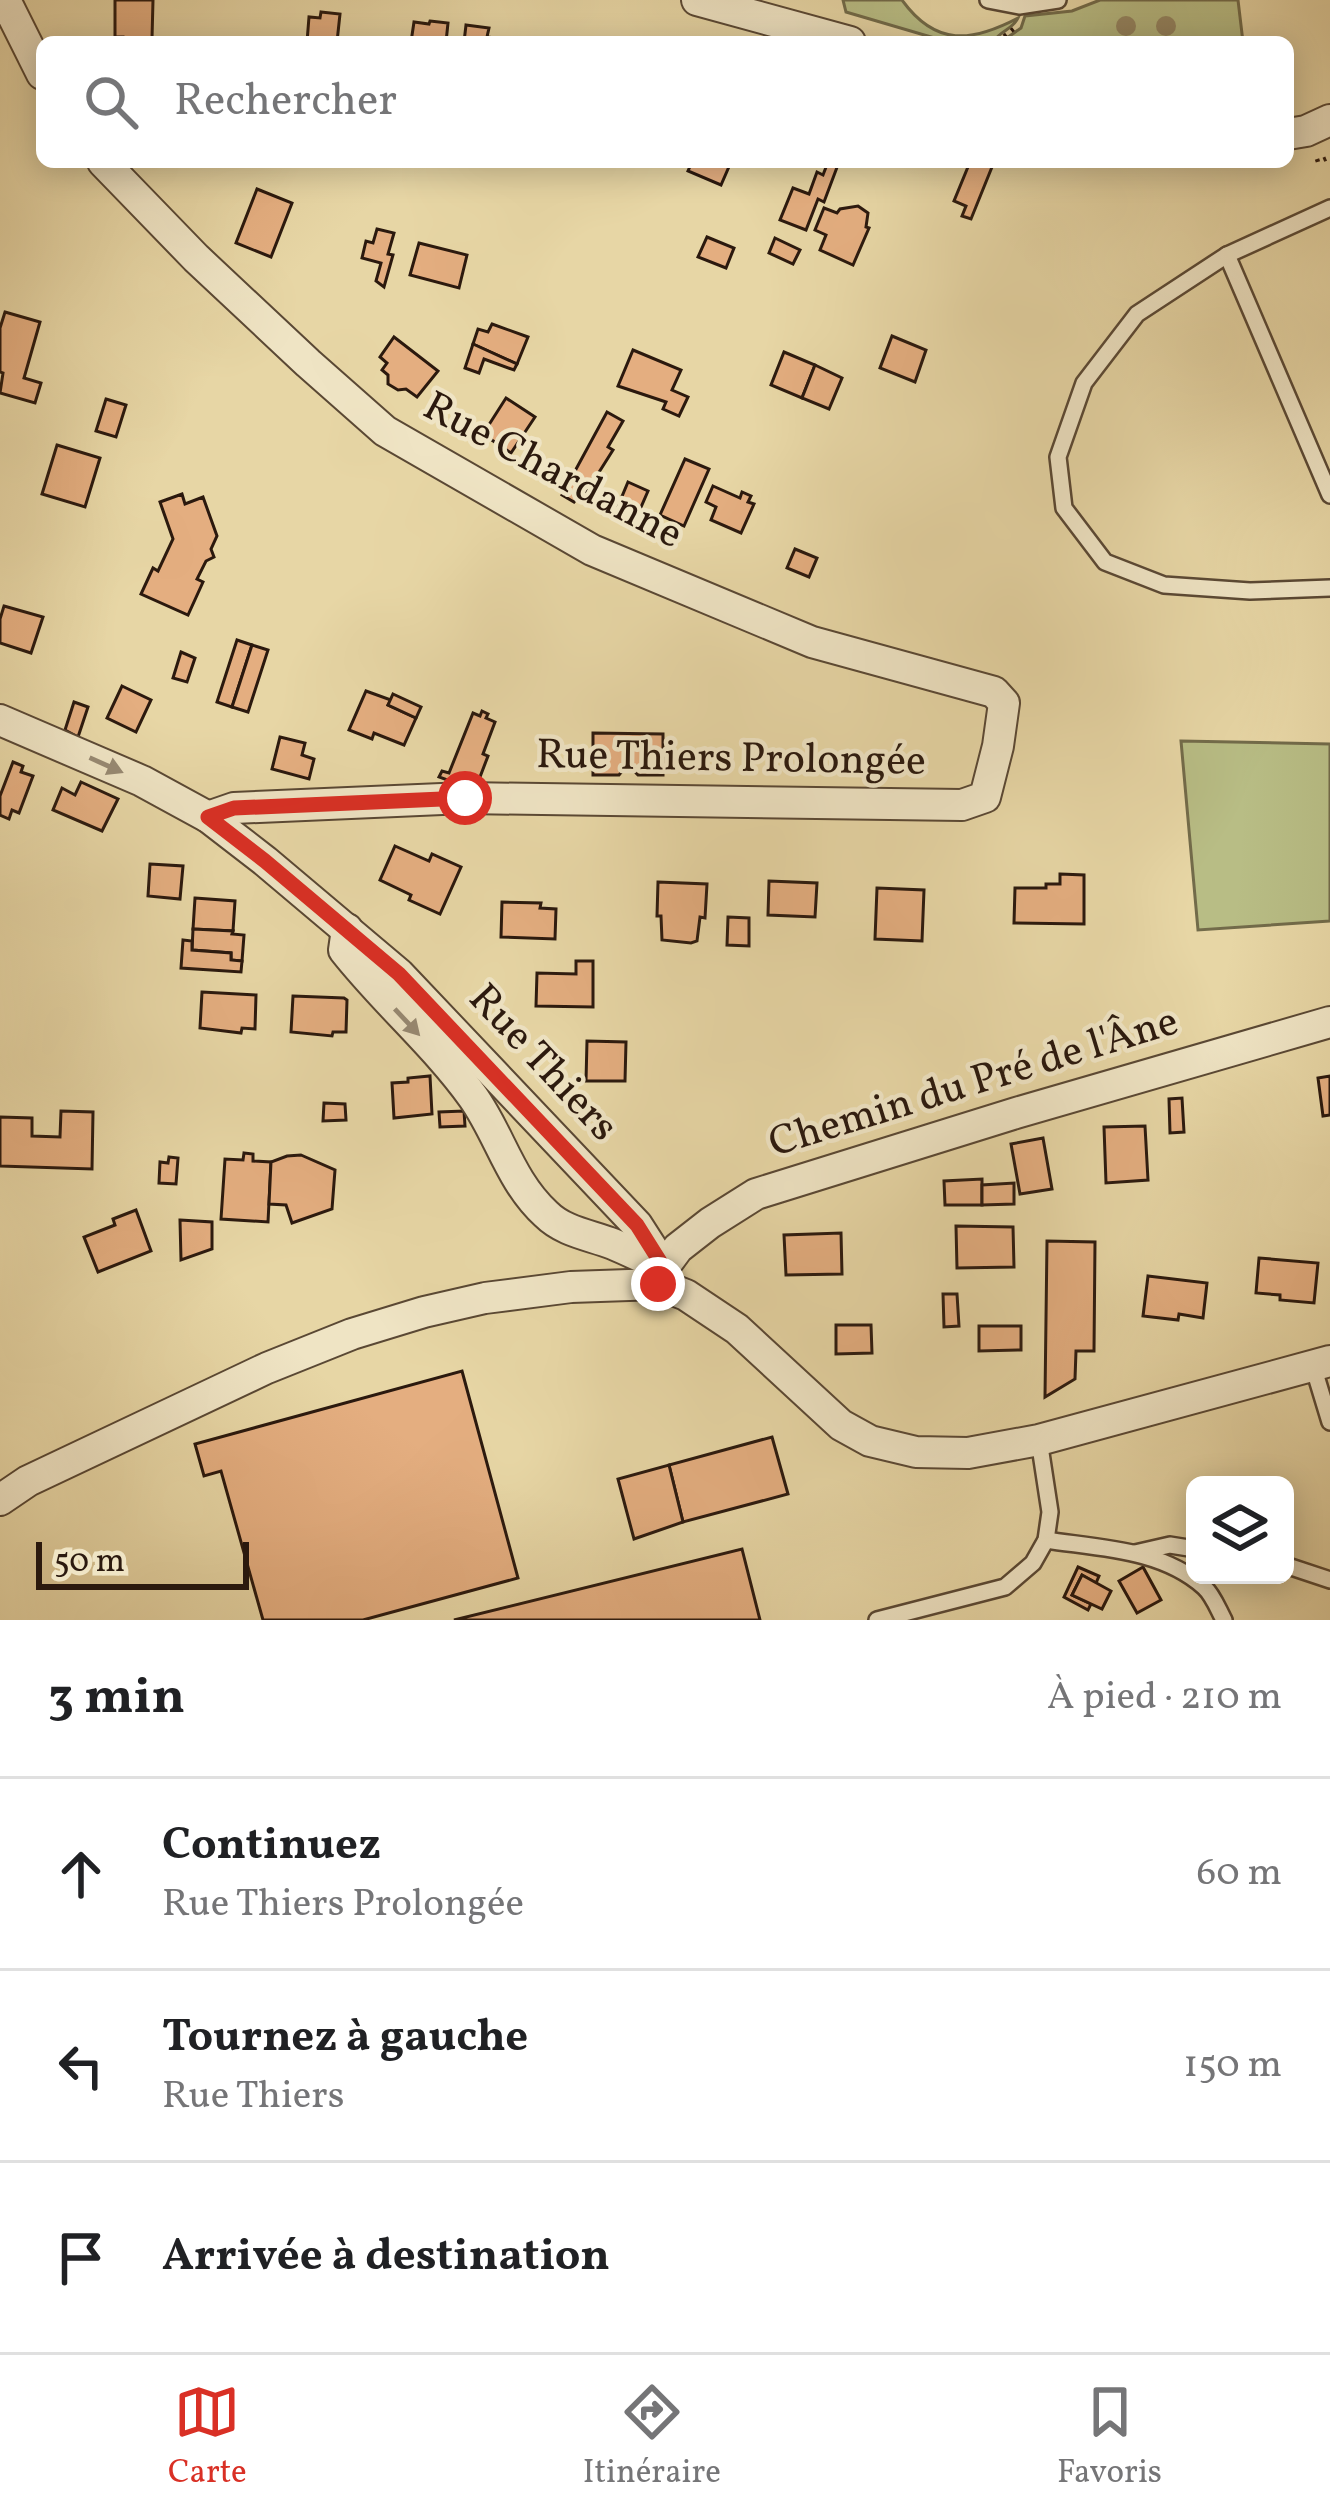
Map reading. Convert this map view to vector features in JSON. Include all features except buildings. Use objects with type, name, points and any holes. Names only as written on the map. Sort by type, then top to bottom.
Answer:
[{"type":"street","points":[[5,0],[36,62]]},
{"type":"street","points":[[698,0],[788,18],[834,36]]},
{"type":"street","points":[[1294,133],[1330,120]]},
{"type":"street","name":"Rue Chardanne","points":[[109,168],[196,258],[385,431],[592,550],[812,642],[994,692],[1004,703],[998,746]]},
{"type":"street","name":"Rue Thiers","points":[[0,720],[142,781],[208,817],[346,929],[399,974],[637,1225],[661,1276]]},
{"type":"street","name":"Rue Thiers Prolongée","points":[[208,817],[234,808],[465,798],[962,805],[985,797],[998,746]]},
{"type":"street","name":"Rue Thiers","points":[[346,929],[344,950],[472,1095],[510,1169],[544,1213],[562,1227],[611,1244],[661,1276]]},
{"type":"street","name":"Chemin du Pré de l'Âne","points":[[661,1276],[678,1248],[756,1194],[1016,1112],[1330,1022]]},
{"type":"street","points":[[0,1500],[28,1481],[223,1388],[352,1334],[484,1298],[661,1276],[737,1329],[841,1425],[870,1441],[916,1452],[968,1454],[1040,1440],[1322,1364]]},
{"type":"lane","points":[[988,0],[1018,6],[1058,0]]},
{"type":"lane","points":[[1330,208],[1227,255],[1137,314],[1084,383],[1058,458],[1064,508],[1105,562],[1164,585],[1250,591],[1330,588]]},
{"type":"lane","points":[[1227,255],[1330,495]]},
{"type":"lane","points":[[1322,1364],[1330,1422]]},
{"type":"lane","points":[[877,1620],[1005,1586],[1033,1563],[1046,1540],[1050,1512],[1040,1440]]},
{"type":"lane","points":[[1046,1540],[1135,1553],[1177,1568],[1207,1589],[1224,1620]]},
{"type":"lane","points":[[1135,1553],[1170,1544],[1186,1547]]},
{"type":"lane","points":[[1294,1568],[1330,1580]]},
{"type":"green space","points":[[843,0],[902,0],[928,26],[956,36],[928,36],[846,12]]},
{"type":"green space","points":[[1100,0],[1238,0],[1242,36],[1010,36],[1021,28],[1025,16],[1072,11]]},
{"type":"green space","points":[[1018,18],[999,35],[956,36],[985,32]]},
{"type":"green space","points":[[1181,741],[1330,744],[1330,921],[1198,930]]},
{"type":"route","points":[[465,798],[234,808],[208,817],[399,974],[637,1225],[664,1268],[658,1284]]}]
